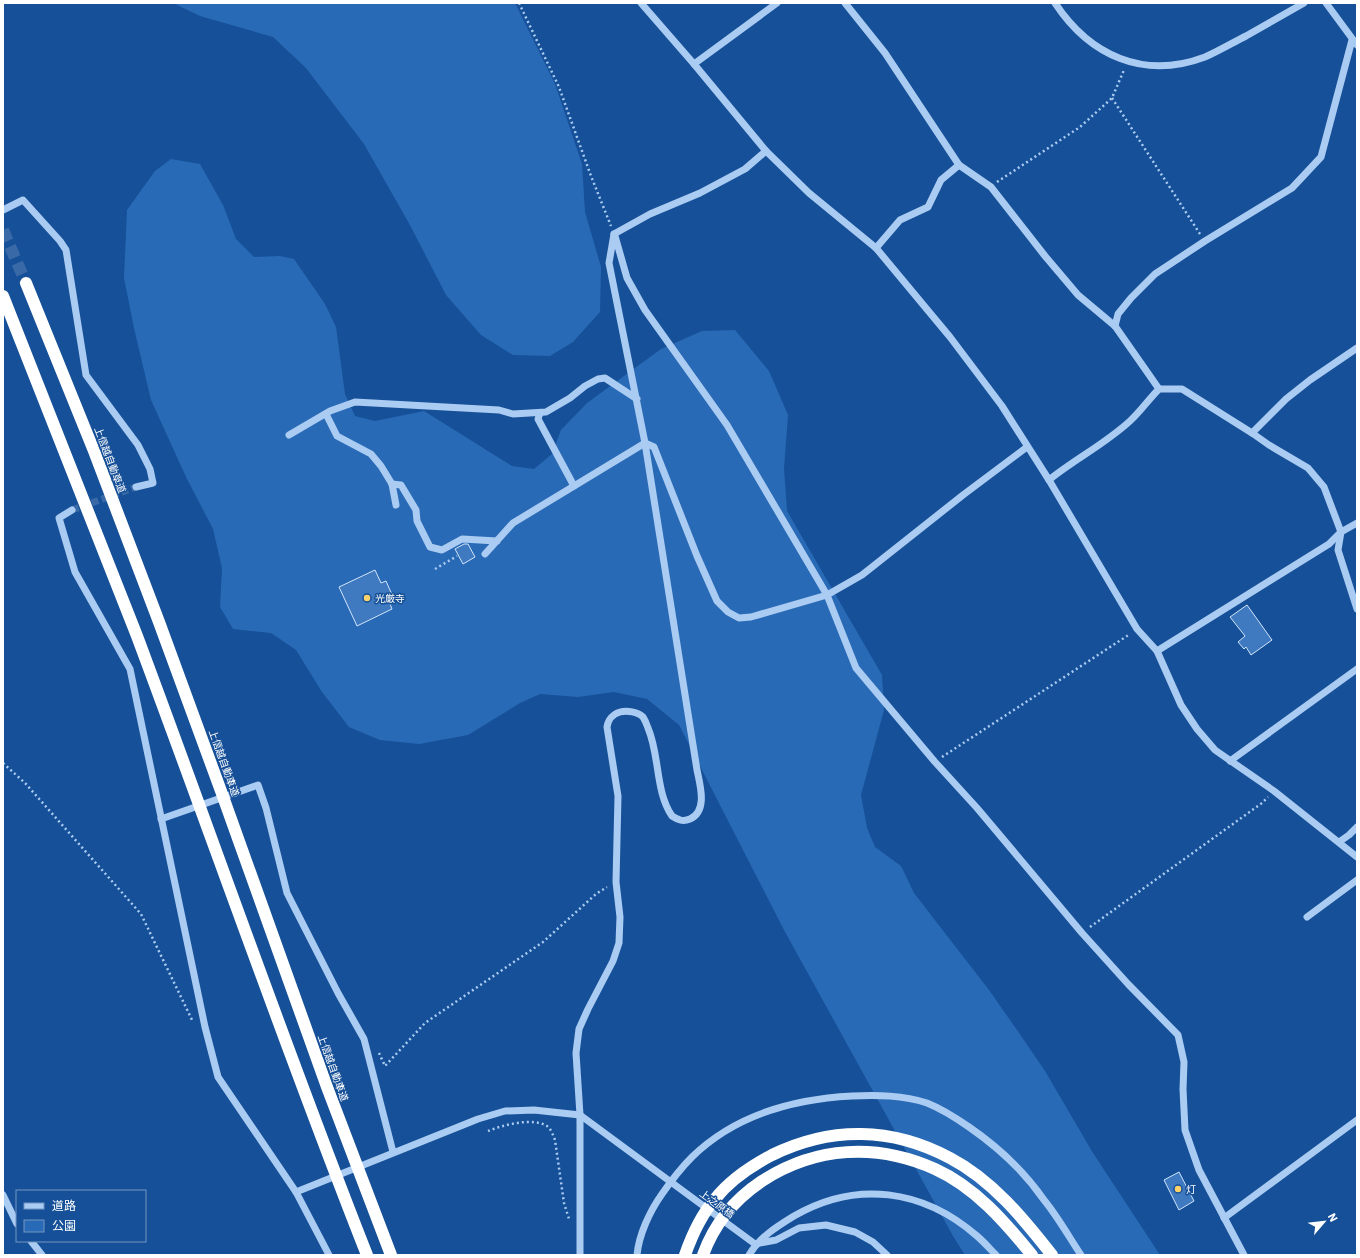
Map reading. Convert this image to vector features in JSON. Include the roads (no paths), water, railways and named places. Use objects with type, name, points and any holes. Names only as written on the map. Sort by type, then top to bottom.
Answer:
[{"type":"highway","name":"上信越自動車道","points":[[26,283],[94,451],[159,622],[222,791],[327,1087],[391,1255]]},
{"type":"highway","points":[[3,296],[72,468],[131,622],[305,1094],[367,1255]]},
{"type":"highway","points":[[685,1255],[701,1218],[714,1199],[745,1171],[786,1148],[809,1140],[833,1135],[858,1133],[881,1135],[906,1140],[950,1158],[973,1172],[996,1192],[1028,1224],[1052,1255]]},
{"type":"highway","points":[[703,1255],[714,1231],[725,1214],[738,1199],[754,1186],[773,1174],[805,1160],[832,1153],[874,1152],[894,1155],[936,1170],[956,1182],[977,1197],[996,1214],[1032,1255]]},
{"type":"street","points":[[641,3],[766,151],[810,193],[876,248],[950,337],[1002,406],[1049,480],[1137,629],[1157,651],[1181,705],[1197,729],[1215,750],[1274,791],[1357,856]]},
{"type":"street","points":[[694,64],[777,3]]},
{"type":"street","points":[[846,3],[885,53],[959,165],[991,187],[1078,296],[1115,326],[1159,389]]},
{"type":"street","points":[[1055,3],[1065,18],[1090,43],[1108,54],[1128,62],[1148,65],[1167,65],[1204,57],[1304,3]]},
{"type":"street","points":[[1115,326],[1118,314],[1155,274],[1205,241],[1292,188],[1321,157],[1354,43],[1326,3]]},
{"type":"street","points":[[614,234],[650,214],[700,193],[745,169],[766,151]]},
{"type":"street","points":[[876,248],[900,220],[928,208],[941,180],[959,165]]},
{"type":"street","points":[[3,210],[23,200],[60,241],[66,250],[86,375],[138,445],[150,469],[152,483],[136,487]]},
{"type":"street","points":[[580,1255],[580,1115],[576,1053],[579,1029],[613,961],[619,942],[620,917],[616,882],[618,796],[607,727],[611,718],[620,712],[626,711],[633,712],[643,717],[652,736],[663,795],[672,816],[681,821],[688,820],[696,816],[700,810],[701,802],[645,443],[609,263],[614,234]]},
{"type":"street","points":[[614,234],[627,278],[645,310],[727,425],[827,595],[856,668],[935,762],[977,808],[1082,933],[1128,984],[1178,1035],[1184,1062],[1186,1130],[1198,1170],[1244,1255]]},
{"type":"street","points":[[1252,432],[1286,399],[1310,380],[1357,348]]},
{"type":"street","points":[[289,435],[326,414],[355,402],[499,410],[513,414],[540,413],[546,412],[570,398],[585,386],[598,379],[605,378],[637,399]]},
{"type":"street","points":[[1049,480],[1061,470],[1104,442],[1130,421],[1159,389],[1182,389],[1252,432],[1269,445],[1308,468],[1324,487],[1341,532],[1338,550],[1357,609]]},
{"type":"street","points":[[540,413],[538,419],[574,486]]},
{"type":"street","points":[[326,414],[337,436],[371,454],[381,466],[392,484],[396,505]]},
{"type":"street","points":[[645,443],[654,447],[697,556],[717,601],[728,612],[739,618],[751,617],[827,595],[862,575],[1027,446]]},
{"type":"street","points":[[485,554],[512,523],[645,443]]},
{"type":"street","points":[[392,484],[401,485],[416,510],[417,521],[430,547],[442,550],[462,539],[497,541]]},
{"type":"street","points":[[72,510],[59,518],[75,572],[130,669],[164,818],[205,1027],[218,1077],[296,1192],[329,1255]]},
{"type":"street","points":[[1157,651],[1329,544],[1341,532],[1357,523]]},
{"type":"street","points":[[1230,761],[1357,669]]},
{"type":"street","points":[[164,818],[258,785],[266,808],[287,893],[364,1039],[391,1153]]},
{"type":"street","points":[[1339,842],[1357,827]]},
{"type":"street","points":[[1307,917],[1357,880]]},
{"type":"street","points":[[637,1255],[637,1249],[644,1227],[652,1210],[692,1157],[713,1139],[735,1125],[757,1114],[782,1106],[816,1100],[871,1095],[899,1096],[926,1103],[951,1114],[977,1132],[1022,1172],[1044,1200],[1081,1255]]},
{"type":"street","points":[[296,1192],[478,1119],[505,1111],[534,1110],[580,1115]]},
{"type":"street","name":"上之原橋","points":[[580,1115],[755,1244]]},
{"type":"street","points":[[1224,1218],[1357,1120]]},
{"type":"street","points":[[749,1255],[755,1244],[782,1223],[822,1203],[844,1196],[864,1194],[888,1194],[931,1206],[955,1220],[977,1236],[996,1255]]},
{"type":"street","points":[[3,1195],[16,1222]]},
{"type":"street","points":[[755,1244],[776,1240],[799,1228],[826,1225],[855,1232],[873,1242],[887,1255]]},
{"type":"street","points":[[32,1242],[42,1255]]},
{"type":"tunnel","points":[[3,230],[26,283]]},
{"type":"tunnel","points":[[72,510],[136,487]]},
{"type":"place","name":"光厳寺","points":[[367,598]]},
{"type":"place","name":"灯","points":[[1178,1189]]}]
